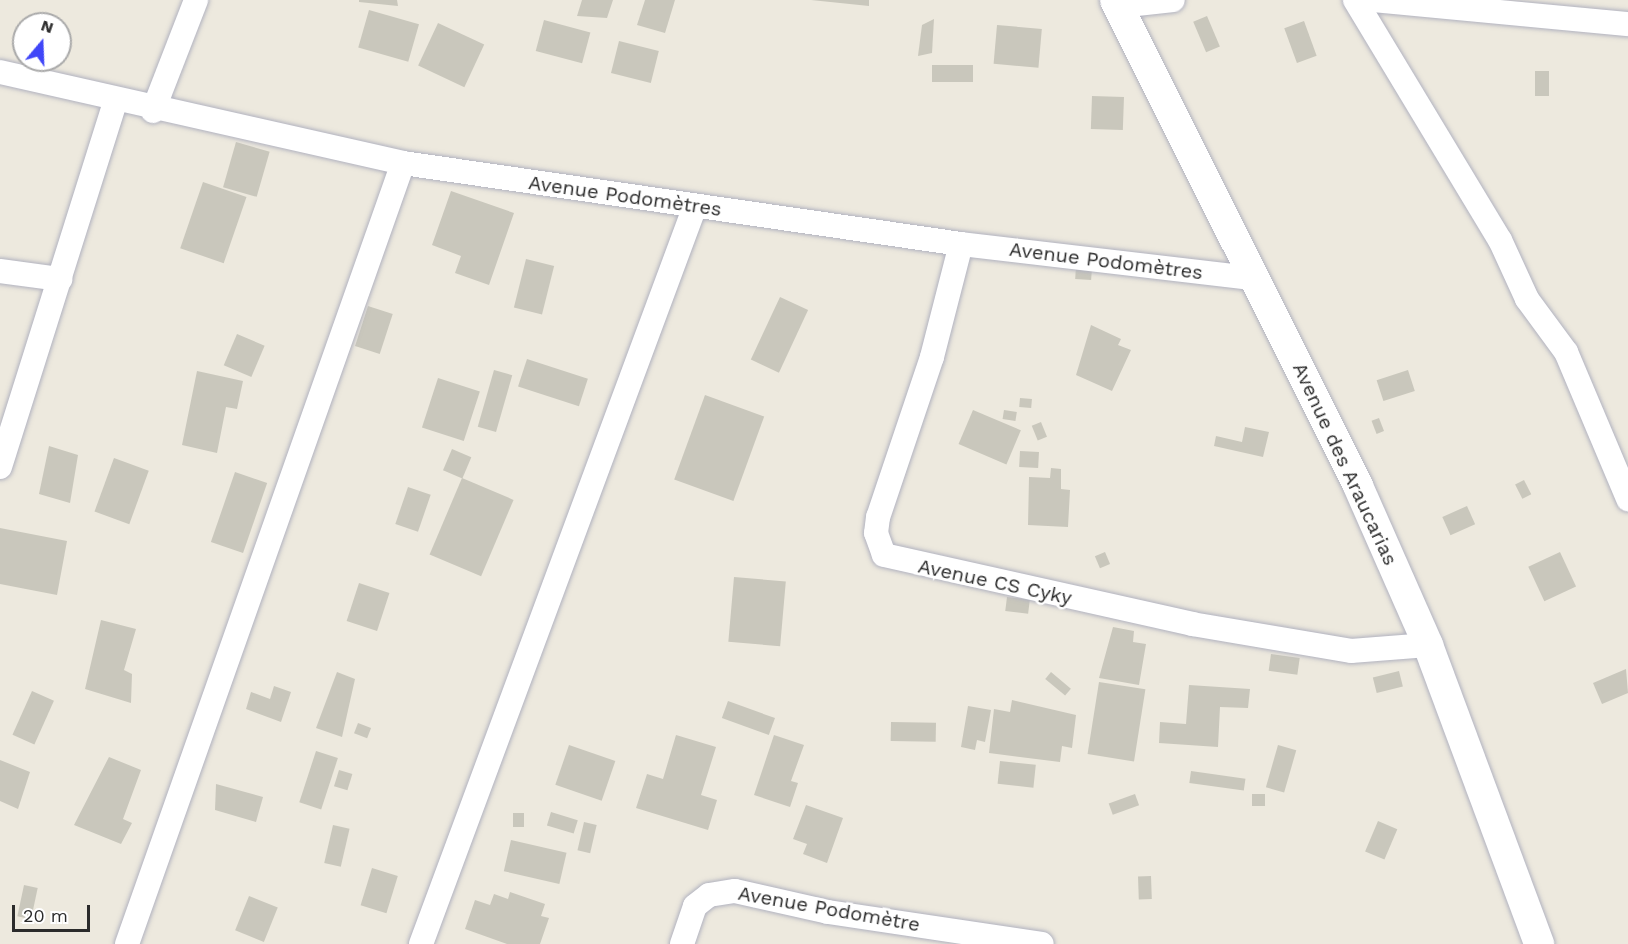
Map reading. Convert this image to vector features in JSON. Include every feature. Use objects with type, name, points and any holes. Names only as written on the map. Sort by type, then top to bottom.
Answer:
[{"type":"street","points":[[153,111],[196,0]]},
{"type":"street","points":[[1117,3],[1173,0]]},
{"type":"street","points":[[1355,0],[1500,240],[1527,299],[1566,352],[1628,499]]},
{"type":"street","points":[[1372,0],[1628,24]]},
{"type":"street","name":"Avenue des Araucarias","points":[[1117,3],[1257,279],[1358,486],[1428,645],[1539,944]]},
{"type":"street","name":"Avenue Podomètres","points":[[0,72],[153,111],[403,163],[961,244],[1257,279]]},
{"type":"street","points":[[0,467],[116,100]]},
{"type":"street","points":[[127,944],[403,163]]},
{"type":"street","points":[[421,944],[695,206]]},
{"type":"street","name":"Avenue CS Cyky","points":[[961,244],[932,357],[878,518],[877,540],[884,555],[1192,624],[1351,651],[1428,645]]},
{"type":"street","points":[[0,271],[60,279]]},
{"type":"street","name":"Avenue Podomètre","points":[[682,944],[695,906],[709,895],[735,891],[828,912],[1042,944]]},
{"type":"building","points":[[359,0],[397,0],[398,6],[359,2]]},
{"type":"building","points":[[582,0],[613,0],[607,18],[577,16]]},
{"type":"building","points":[[645,0],[675,0],[665,33],[637,25]]},
{"type":"building","points":[[811,0],[869,0],[869,6]]},
{"type":"building","points":[[369,10],[419,24],[408,62],[358,47]]},
{"type":"building","points":[[1207,16],[1220,46],[1206,52],[1193,22]]},
{"type":"building","points":[[934,19],[932,53],[918,56],[922,25]]},
{"type":"building","points":[[544,20],[590,32],[582,63],[536,51]]},
{"type":"building","points":[[1304,21],[1317,56],[1297,63],[1284,28]]},
{"type":"building","points":[[438,23],[484,45],[464,87],[418,66]]},
{"type":"building","points":[[997,25],[1042,29],[1038,68],[994,64]]},
{"type":"building","points":[[619,41],[659,51],[651,83],[611,73]]},
{"type":"building","points":[[932,65],[973,65],[973,82],[932,82]]},
{"type":"building","points":[[1535,71],[1549,71],[1549,96],[1535,96]]},
{"type":"building","points":[[1092,96],[1124,97],[1123,130],[1091,129]]},
{"type":"building","points":[[236,142],[270,152],[257,197],[223,187]]},
{"type":"building","points":[[203,182],[246,197],[224,263],[180,248]]},
{"type":"building","points":[[451,191],[514,213],[489,285],[455,273],[461,256],[432,245]]},
{"type":"building","points":[[526,259],[554,266],[542,315],[514,308]]},
{"type":"building","points":[[1076,267],[1092,268],[1091,280],[1075,279]]},
{"type":"building","points":[[780,297],[808,310],[779,373],[751,360]]},
{"type":"building","points":[[368,306],[393,314],[380,354],[355,346]]},
{"type":"building","points":[[1091,325],[1121,339],[1118,345],[1131,350],[1112,391],[1076,375]]},
{"type":"building","points":[[237,334],[265,346],[251,377],[224,365]]},
{"type":"building","points":[[527,359],[588,379],[579,406],[518,387]]},
{"type":"building","points":[[494,370],[512,375],[496,432],[478,427]]},
{"type":"building","points":[[1408,370],[1415,391],[1383,401],[1377,380]]},
{"type":"building","points":[[197,371],[243,381],[237,409],[226,407],[217,453],[182,445]]},
{"type":"building","points":[[438,378],[480,392],[464,441],[422,427]]},
{"type":"building","points":[[705,395],[764,417],[733,501],[674,480]]},
{"type":"building","points":[[1020,398],[1032,399],[1031,408],[1019,407]]},
{"type":"building","points":[[973,410],[1021,430],[1006,464],[959,444]]},
{"type":"building","points":[[1004,410],[1017,412],[1015,421],[1003,419]]},
{"type":"building","points":[[1379,418],[1384,431],[1377,434],[1372,421]]},
{"type":"building","points":[[1041,422],[1047,437],[1038,441],[1032,426]]},
{"type":"building","points":[[1245,427],[1269,432],[1263,457],[1214,446],[1216,436],[1242,442]]},
{"type":"building","points":[[49,446],[78,455],[70,503],[39,494]]},
{"type":"building","points":[[452,449],[471,457],[462,478],[443,470]]},
{"type":"building","points":[[1020,451],[1039,452],[1038,468],[1019,467]]},
{"type":"building","points":[[114,458],[149,471],[129,524],[95,512]]},
{"type":"building","points":[[1051,468],[1061,469],[1061,489],[1070,490],[1068,527],[1028,525],[1029,477],[1050,478]]},
{"type":"building","points":[[235,472],[267,483],[243,553],[211,542]]},
{"type":"building","points":[[462,478],[514,500],[481,576],[430,554]]},
{"type":"building","points":[[1524,480],[1531,494],[1522,499],[1515,485]]},
{"type":"building","points":[[408,487],[431,495],[418,532],[395,524]]},
{"type":"building","points":[[1467,506],[1475,524],[1450,535],[1442,517]]},
{"type":"building","points":[[0,528],[67,541],[57,595],[0,584]]},
{"type":"building","points":[[1105,552],[1110,564],[1100,568],[1095,556]]},
{"type":"building","points":[[1560,552],[1576,586],[1544,601],[1528,567]]},
{"type":"building","points":[[734,577],[786,582],[780,646],[728,642]]},
{"type":"building","points":[[359,583],[389,593],[377,631],[347,621]]},
{"type":"building","points":[[1007,597],[1030,600],[1028,614],[1005,611]]},
{"type":"building","points":[[101,620],[136,629],[124,670],[132,674],[131,703],[85,689]]},
{"type":"building","points":[[1113,627],[1134,631],[1133,642],[1146,644],[1139,685],[1099,678]]},
{"type":"building","points":[[1271,654],[1300,658],[1297,675],[1269,671]]},
{"type":"building","points":[[1626,669],[1628,693],[1602,704],[1593,683]]},
{"type":"building","points":[[1399,671],[1403,687],[1377,693],[1373,678]]},
{"type":"building","points":[[337,672],[355,679],[342,737],[316,728]]},
{"type":"building","points":[[1051,672],[1071,689],[1065,696],[1045,679]]},
{"type":"building","points":[[1099,682],[1145,689],[1134,761],[1088,754]]},
{"type":"building","points":[[1189,685],[1250,689],[1248,708],[1220,707],[1218,747],[1159,743],[1160,722],[1186,724]]},
{"type":"building","points":[[274,686],[291,692],[281,722],[246,709],[251,692],[270,699]]},
{"type":"building","points":[[32,691],[54,701],[34,745],[12,735]]},
{"type":"building","points":[[1012,700],[1076,715],[1072,748],[1062,746],[1060,762],[989,753],[994,709],[1010,712]]},
{"type":"building","points":[[728,701],[775,718],[769,735],[722,718]]},
{"type":"building","points":[[968,706],[991,710],[985,742],[977,740],[975,750],[961,747]]},
{"type":"building","points":[[891,722],[936,723],[936,742],[891,741]]},
{"type":"building","points":[[358,723],[371,728],[367,738],[354,733]]},
{"type":"building","points":[[676,735],[716,747],[701,795],[717,800],[708,830],[636,808],[647,774],[663,779]]},
{"type":"building","points":[[774,735],[804,745],[791,781],[798,783],[790,807],[754,795]]},
{"type":"building","points":[[569,745],[615,761],[602,801],[555,785]]},
{"type":"building","points":[[1278,745],[1296,750],[1284,793],[1266,787]]},
{"type":"building","points":[[316,751],[338,758],[321,809],[299,802]]},
{"type":"building","points":[[109,757],[141,770],[123,819],[132,823],[121,844],[74,825]]},
{"type":"building","points":[[0,760],[30,772],[18,809],[0,801]]},
{"type":"building","points":[[1000,761],[1036,765],[1033,788],[998,784]]},
{"type":"building","points":[[339,770],[352,774],[347,790],[334,786]]},
{"type":"building","points":[[1191,771],[1245,779],[1244,791],[1189,783]]},
{"type":"building","points":[[216,784],[263,797],[256,822],[215,810]]},
{"type":"building","points":[[1135,794],[1139,805],[1113,815],[1109,804]]},
{"type":"building","points":[[1252,794],[1265,794],[1265,806],[1252,806]]},
{"type":"building","points":[[806,805],[843,818],[827,863],[803,854],[807,844],[793,839]]},
{"type":"building","points":[[551,812],[578,820],[574,834],[547,825]]},
{"type":"building","points":[[513,813],[524,813],[524,827],[513,827]]},
{"type":"building","points":[[1378,821],[1397,829],[1384,860],[1365,851]]},
{"type":"building","points":[[584,822],[597,825],[590,853],[577,850]]},
{"type":"building","points":[[333,825],[350,829],[341,867],[324,863]]},
{"type":"building","points":[[511,840],[567,853],[559,884],[504,871]]},
{"type":"building","points":[[372,868],[398,876],[386,913],[361,905]]},
{"type":"building","points":[[1138,876],[1151,876],[1152,899],[1139,899]]},
{"type":"building","points":[[24,885],[38,888],[31,919],[17,916]]},
{"type":"building","points":[[510,892],[545,904],[541,916],[549,918],[540,944],[507,944],[465,929],[475,900],[490,905],[494,894],[508,899]]},
{"type":"building","points":[[249,896],[278,908],[264,942],[235,930]]}]
